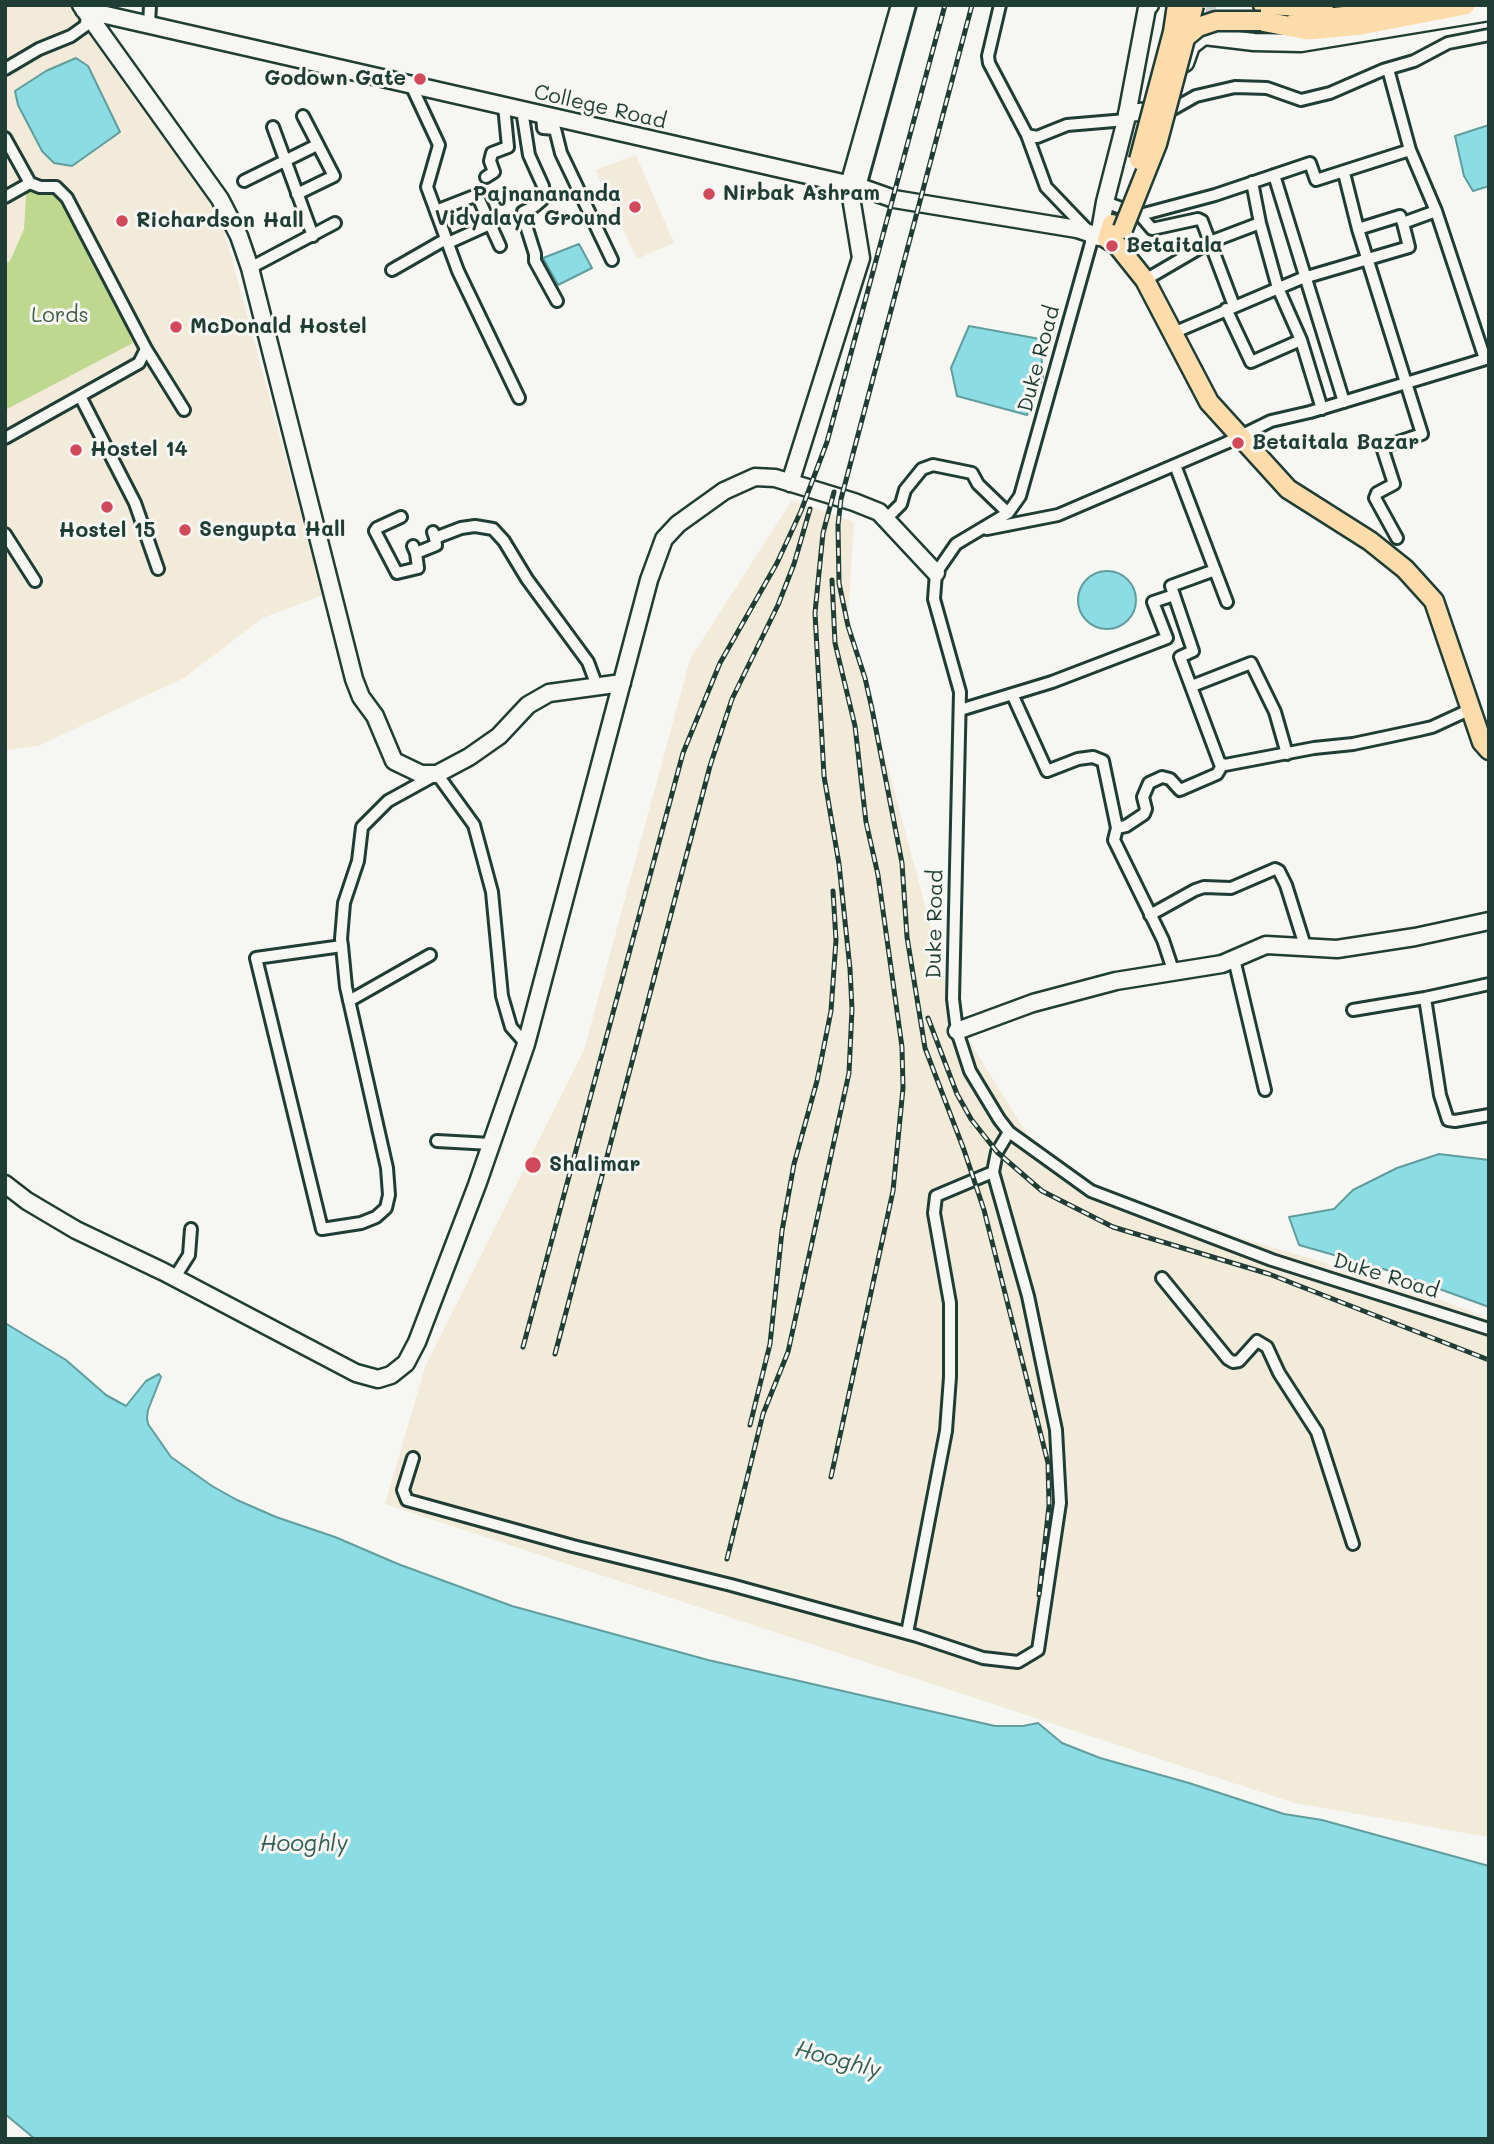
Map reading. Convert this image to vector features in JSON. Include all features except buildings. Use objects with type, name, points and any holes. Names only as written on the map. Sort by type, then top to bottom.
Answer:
[{"type":"highway","points":[[1262,13],[1308,30],[1361,25],[1465,5]]},
{"type":"main road","points":[[1108,235],[1145,144],[1173,32],[1177,5]]},
{"type":"main road","points":[[1108,235],[1157,144],[1195,5],[1303,21],[1354,15],[1400,5]]},
{"type":"main road","points":[[1186,37],[1198,27],[1216,21],[1324,5]]},
{"type":"main road","points":[[1108,235],[1145,280],[1209,402],[1238,436],[1288,489],[1370,541],[1405,569],[1434,601],[1482,742],[1489,750]]},
{"type":"street","points":[[149,25],[150,5]]},
{"type":"street","points":[[795,484],[861,258],[854,186],[877,86],[900,5]]},
{"type":"street","points":[[854,186],[911,5]]},
{"type":"street","points":[[1000,5],[988,56],[989,63],[1027,135],[1046,187],[1108,235]]},
{"type":"street","points":[[1108,235],[1105,202],[1127,117],[1146,6]]},
{"type":"street","points":[[5,69],[39,49],[71,36],[85,26],[87,19],[83,8]]},
{"type":"street","points":[[83,8],[220,199],[235,228],[250,268],[360,697],[375,716],[394,761],[421,774],[437,774]]},
{"type":"street","name":"College Road","points":[[83,8],[854,186],[918,204],[1108,235]]},
{"type":"street","points":[[1173,109],[1188,54],[1197,40],[1204,36],[1254,42],[1301,43],[1489,12]]},
{"type":"street","points":[[1027,135],[1037,137],[1067,125],[1173,109],[1196,96],[1235,87],[1267,88],[1301,100],[1330,93],[1414,61],[1448,43],[1489,35]]},
{"type":"street","points":[[981,531],[1058,515],[1271,421],[1322,409],[1487,359],[1436,211],[1410,150],[1388,69]]},
{"type":"street","points":[[411,85],[439,145],[427,187],[458,271],[519,398]]},
{"type":"street","points":[[486,177],[494,172],[490,161],[492,153],[508,147],[504,106]]},
{"type":"street","points":[[522,110],[529,155],[544,194],[542,200],[523,212],[524,219],[535,261],[557,301]]},
{"type":"street","points":[[542,114],[543,128],[555,129],[561,153],[612,260]]},
{"type":"street","points":[[298,194],[334,176],[303,116]]},
{"type":"street","points":[[273,127],[313,236]]},
{"type":"street","points":[[5,138],[30,183],[40,187],[56,187],[67,198],[146,349],[184,410]]},
{"type":"street","points":[[244,181],[317,145]]},
{"type":"street","points":[[1140,215],[1310,163],[1316,180],[1410,150]]},
{"type":"street","points":[[1343,173],[1366,258],[1422,434],[1389,445],[1383,450],[1394,484],[1377,493],[1375,498],[1397,538]]},
{"type":"street","points":[[1273,175],[1344,402]]},
{"type":"street","points":[[1251,182],[1278,288],[1301,340],[1322,409]]},
{"type":"street","points":[[5,197],[30,183]]},
{"type":"street","points":[[436,211],[477,195],[500,246]]},
{"type":"street","points":[[1105,202],[1140,215],[1152,229],[1198,219],[1202,221],[1230,308],[1251,362],[1301,340]]},
{"type":"street","points":[[1403,223],[1436,211]]},
{"type":"street","points":[[1173,333],[1306,277],[1409,247],[1400,216],[1358,229]]},
{"type":"street","points":[[250,268],[335,223]]},
{"type":"street","points":[[1145,280],[1210,242],[1260,223]]},
{"type":"street","points":[[392,270],[447,241],[490,224]]},
{"type":"street","name":"Duke Road","points":[[1108,235],[1087,256],[1020,496],[1008,513],[956,544],[936,573],[934,599],[960,692],[953,999],[957,1031],[970,1071],[1010,1132],[1091,1191],[1272,1260],[1489,1329]]},
{"type":"street","points":[[5,438],[139,363],[146,349]]},
{"type":"street","points":[[80,396],[135,503],[158,569]]},
{"type":"street","points":[[886,519],[901,504],[905,490],[922,469],[933,465],[972,473],[978,484],[1008,513]]},
{"type":"street","points":[[1175,465],[1227,602]]},
{"type":"street","points":[[5,1184],[27,1201],[76,1230],[175,1277],[356,1373],[377,1379],[391,1375],[406,1363],[417,1342],[526,1044],[649,580],[664,539],[678,524],[724,491],[755,477],[775,478],[878,512],[936,573]]},
{"type":"street","points":[[401,517],[375,531],[397,573],[418,568],[415,549],[436,545],[434,535],[468,527],[493,528],[505,541],[534,589],[587,662],[597,686]]},
{"type":"street","points":[[5,534],[35,581]]},
{"type":"street","points":[[1215,570],[1171,586],[1193,651],[1180,657],[1220,764],[1353,744],[1432,727],[1471,709]]},
{"type":"street","points":[[960,710],[1052,682],[1167,638],[1153,602],[1174,595]]},
{"type":"street","points":[[1192,685],[1251,663],[1275,712],[1287,754]]},
{"type":"street","points":[[342,946],[256,958],[322,1229],[361,1223],[376,1217],[386,1208],[389,1195],[387,1168],[349,1001],[342,946],[344,903],[358,862],[362,827],[388,801],[469,757],[499,736],[528,705],[550,693],[622,683]]},
{"type":"street","points":[[1012,694],[1047,771],[1078,759],[1093,757],[1103,761],[1117,828],[1114,840],[1163,940],[1174,973]]},
{"type":"street","points":[[1117,828],[1126,827],[1144,814],[1146,808],[1143,797],[1149,783],[1161,777],[1170,779],[1180,790],[1217,774],[1223,764]]},
{"type":"street","points":[[437,774],[474,825],[492,892],[502,996],[511,1027],[526,1044]]},
{"type":"street","points":[[1150,915],[1195,890],[1204,887],[1231,888],[1275,869],[1279,871],[1286,885],[1306,949]]},
{"type":"street","points":[[957,1031],[1033,1003],[1116,981],[1198,969],[1266,946],[1337,949],[1489,921]]},
{"type":"street","points":[[349,1001],[430,955]]},
{"type":"street","points":[[1234,959],[1265,1090]]},
{"type":"street","points":[[1353,1010],[1489,984]]},
{"type":"street","points":[[1425,998],[1440,1095],[1448,1119],[1455,1121],[1489,1115]]},
{"type":"street","points":[[413,1458],[403,1490],[407,1500],[907,1633],[983,1658],[1018,1662],[1038,1650],[1060,1503],[1056,1430],[1028,1296],[993,1172],[997,1152],[1010,1132]]},
{"type":"street","points":[[437,1141],[491,1144]]},
{"type":"street","points":[[907,1633],[946,1431],[950,1377],[950,1303],[934,1213],[936,1196],[993,1172]]},
{"type":"street","points":[[175,1277],[189,1255],[191,1229]]},
{"type":"street","points":[[1162,1278],[1228,1359],[1239,1361],[1258,1341],[1267,1347],[1279,1373],[1317,1432],[1353,1545]]},
{"type":"shaded area","points":[[5,5],[74,5],[221,219],[323,595],[263,618],[184,678],[38,746],[5,750]]},
{"type":"shaded area","name":"Pajnanananda Vidyalaya Ground","points":[[636,155],[674,243],[637,259],[595,170]]},
{"type":"shaded area","points":[[792,500],[854,522],[848,616],[955,1018],[1029,1137],[1093,1187],[1235,1236],[1422,1292],[1489,1319],[1489,1837],[1294,1803],[385,1504],[425,1367],[584,1050],[690,659]]},
{"type":"green space","name":"Lords","points":[[27,183],[56,188],[75,215],[133,343],[5,410],[5,264],[10,261],[24,229]]},
{"type":"water","points":[[76,58],[88,66],[120,132],[72,166],[54,163],[42,151],[18,105],[15,91],[46,71]]},
{"type":"water","points":[[1489,125],[1489,186],[1473,191],[1464,176],[1455,136]]},
{"type":"water","points":[[579,244],[592,268],[558,285],[543,258]]},
{"type":"water","points":[[969,326],[1040,339],[1043,377],[1027,415],[957,396],[951,368]]},
{"type":"water","points":[[1107,571],[1123,576],[1131,584],[1136,600],[1131,616],[1123,624],[1107,629],[1091,624],[1083,616],[1078,600],[1083,584],[1091,576]]},
{"type":"water","points":[[1439,1154],[1489,1160],[1489,1307],[1390,1271],[1299,1245],[1289,1217],[1334,1209],[1353,1190],[1397,1168]]},
{"type":"water","name":"Hooghly","points":[[5,1323],[66,1360],[106,1395],[126,1406],[146,1381],[159,1374],[161,1377],[148,1410],[148,1424],[171,1457],[237,1500],[512,1606],[708,1660],[995,1726],[1038,1723],[1062,1743],[1100,1758],[1284,1814],[1322,1820],[1489,1866],[1489,2139],[35,2139],[5,2114]]},
{"type":"tunnel","points":[[1210,27],[1211,5]]},
{"type":"railway","points":[[523,1347],[683,753],[720,663],[777,563],[801,511],[827,442],[945,5]]},
{"type":"railway","points":[[972,5],[841,499],[838,525],[839,583],[848,626],[872,709],[902,863],[907,937],[925,1048],[984,1210],[1048,1463],[1049,1506],[1039,1595]]},
{"type":"railway","points":[[727,1559],[763,1414],[788,1352],[849,1073],[852,1009],[850,969],[839,864],[824,776],[815,613],[823,533],[834,492]]},
{"type":"railway","points":[[555,1354],[710,766],[732,699],[778,605],[794,564],[810,509]]},
{"type":"railway","points":[[831,1477],[893,1191],[903,1088],[902,1047],[878,875],[866,822],[855,726],[835,643],[832,580]]},
{"type":"railway","points":[[750,1425],[770,1344],[782,1231],[794,1164],[817,1081],[831,1011],[836,940],[833,891]]},
{"type":"railway","points":[[928,1018],[957,1094],[971,1119],[997,1152],[1042,1191],[1113,1227],[1269,1274],[1489,1360]]},
{"type":"place","name":"Godown Gate","points":[[420,79]]},
{"type":"place","name":"Nirbak Ashram","points":[[709,194]]},
{"type":"place","name":"Pajnanananda Vidyalaya Ground","points":[[635,207]]},
{"type":"place","name":"Richardson Hall","points":[[122,221]]},
{"type":"place","name":"Betaitala","points":[[1112,246]]},
{"type":"place","name":"McDonald Hostel","points":[[176,327]]},
{"type":"place","name":"Betaitala Bazar","points":[[1238,443]]},
{"type":"place","name":"Hostel 14","points":[[76,450]]},
{"type":"place","name":"Hostel 15","points":[[107,507]]},
{"type":"place","name":"Sengupta Hall","points":[[185,530]]},
{"type":"place","name":"Shalimar","points":[[533,1165]]}]
